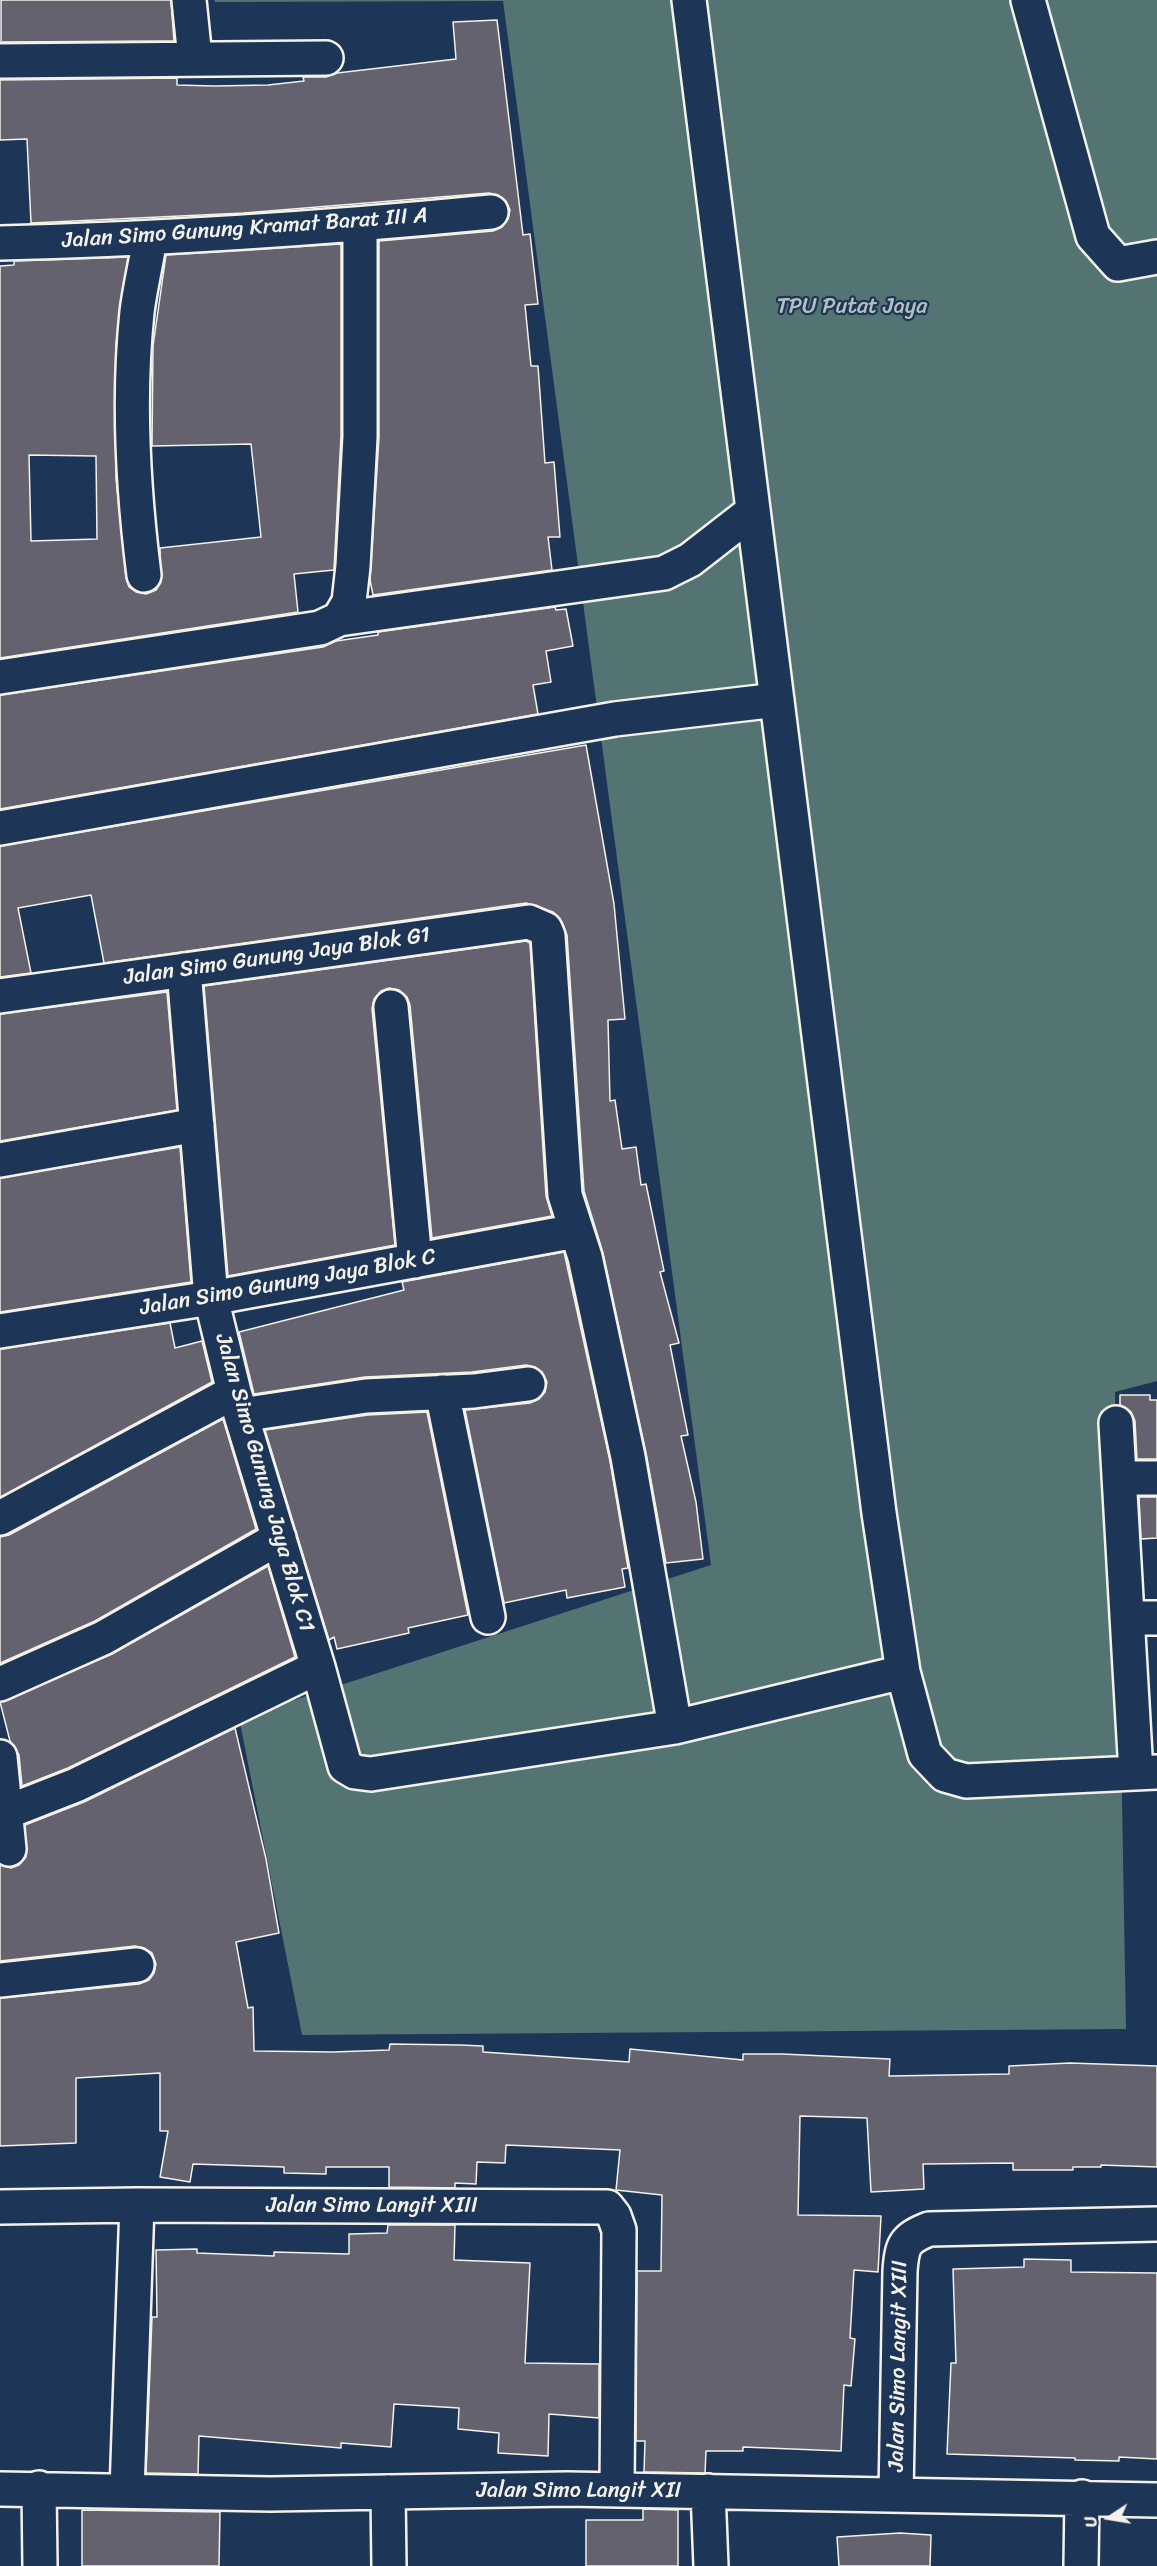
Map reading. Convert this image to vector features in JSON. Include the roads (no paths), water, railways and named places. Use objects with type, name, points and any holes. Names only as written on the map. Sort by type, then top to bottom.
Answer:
[{"type":"street","points":[[189,0],[195,58]]},
{"type":"street","points":[[689,0],[879,1513],[903,1672],[925,1754],[945,1775],[966,1780],[1146,1772],[1142,1618],[1119,1478],[1116,1423]]},
{"type":"street","points":[[1028,0],[1093,236],[1118,264],[1157,257]]},
{"type":"street","points":[[0,61],[326,58]]},
{"type":"street","name":"Jalan Simo Gunung Kramat Barat III A","points":[[0,243],[150,239],[360,225],[491,212]]},
{"type":"street","points":[[339,619],[349,602],[360,436],[360,225]]},
{"type":"street","points":[[144,575],[138,531],[133,428],[137,312],[150,239]]},
{"type":"street","points":[[0,676],[320,627],[339,619],[664,573],[690,560],[753,511]]},
{"type":"street","points":[[0,828],[615,719],[777,700]]},
{"type":"street","name":"Jalan Simo Gunung Jaya Blok G1","points":[[0,996],[529,922],[545,929],[548,936],[565,1195],[576,1231]]},
{"type":"street","name":"Jalan Simo Gunung Jaya Blok C1","points":[[184,970],[211,1298],[238,1404],[318,1667],[345,1766],[355,1772],[371,1774],[675,1727],[903,1672]]},
{"type":"street","points":[[391,1007],[415,1261]]},
{"type":"street","points":[[0,1160],[197,1125]]},
{"type":"street","points":[[576,1231],[585,1257],[628,1457],[675,1727]]},
{"type":"street","name":"Jalan Simo Gunung Jaya Blok C","points":[[0,1331],[211,1298],[576,1231]]},
{"type":"street","points":[[0,1518],[238,1404],[442,1392],[528,1384]]},
{"type":"street","points":[[442,1392],[488,1617]]},
{"type":"street","points":[[1119,1478],[1157,1478]]},
{"type":"street","points":[[0,1684],[103,1638],[279,1538]]},
{"type":"street","points":[[7,1812],[86,1780],[318,1667]]},
{"type":"street","points":[[0,1757],[9,1849]]},
{"type":"street","points":[[0,1980],[137,1965]]},
{"type":"street","points":[[0,2207],[137,2205],[127,2491]]},
{"type":"street","name":"Jalan Simo Langit XIII","points":[[137,2205],[607,2207],[614,2216],[619,2230],[616,2490]]},
{"type":"street","name":"Jalan Simo Langit XIII","points":[[896,2495],[900,2271],[902,2250],[911,2236],[928,2229],[1157,2223]]},
{"type":"street","name":"Jalan Simo Langit XII","points":[[0,2488],[270,2494],[616,2490],[1157,2500]]},
{"type":"street","points":[[39,2488],[40,2566]]},
{"type":"street","points":[[388,2492],[389,2566]]},
{"type":"street","points":[[708,2492],[711,2566]]},
{"type":"street","points":[[1081,2566],[1082,2497]]},
{"type":"park label","name":"TPU Putat Jaya","points":[[852,307]]}]
